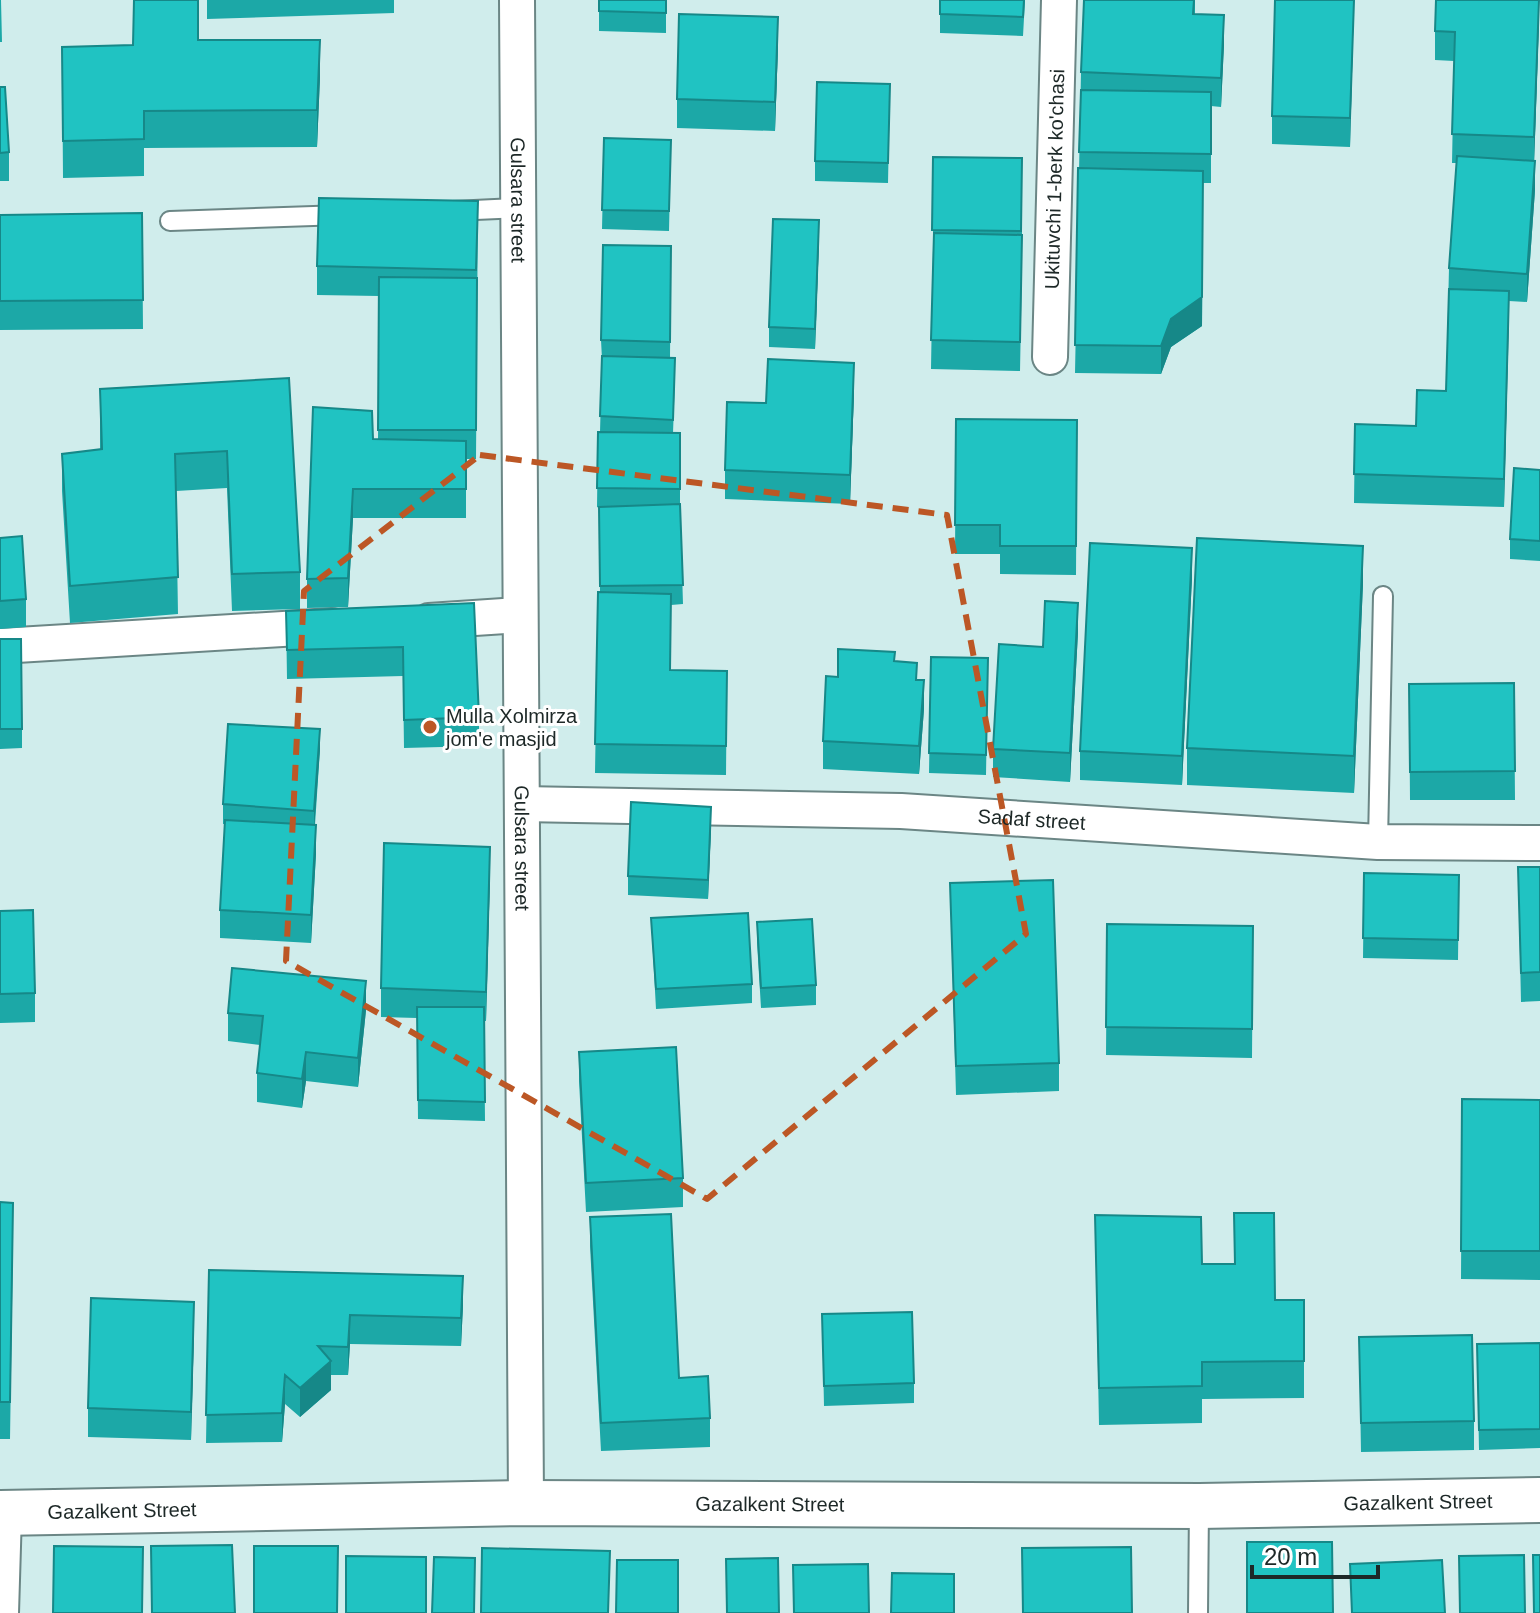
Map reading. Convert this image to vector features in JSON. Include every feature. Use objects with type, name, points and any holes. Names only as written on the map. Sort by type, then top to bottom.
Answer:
[{"type":"street","name":"Gulsara street","points":[[517,0],[526,1503]]},
{"type":"street","name":"Ukituvchi 1-berk ko'chasi","points":[[1050,357],[1059,0]]},
{"type":"street","points":[[0,646],[520,615]]},
{"type":"street","name":"Sadaf street","points":[[522,804],[901,811],[1378,842],[1540,843]]},
{"type":"street","name":"Gazalkent Street","points":[[2,1513],[526,1503],[1199,1506],[1540,1500]]},
{"type":"street","points":[[1,1613],[2,1513]]},
{"type":"lane","points":[[439,211],[518,208]]},
{"type":"lane","points":[[170,221],[359,214]]},
{"type":"lane","points":[[1378,842],[1383,596]]},
{"type":"lane","points":[[1198,1613],[1199,1506]]},
{"type":"highlighted area","points":[[480,455],[947,515],[1026,934],[707,1199],[286,961],[304,591]]},
{"type":"building","points":[[134,0],[198,0],[198,40],[320,40],[317,110],[144,111],[144,139],[63,141],[62,47],[133,45]]},
{"type":"building","points":[[599,0],[666,0],[666,13],[599,11]]},
{"type":"building","points":[[940,0],[1024,0],[1023,17],[940,14]]},
{"type":"building","points":[[1084,0],[1194,0],[1193,14],[1224,15],[1221,78],[1081,72]]},
{"type":"building","points":[[1275,0],[1354,0],[1350,118],[1272,116]]},
{"type":"building","points":[[1436,0],[1539,0],[1534,137],[1452,134],[1455,32],[1435,31]]},
{"type":"building","points":[[679,14],[778,17],[775,102],[677,99]]},
{"type":"building","points":[[817,82],[890,84],[888,163],[815,161]]},
{"type":"building","points":[[0,87],[5,87],[9,152],[0,153]]},
{"type":"building","points":[[1081,90],[1211,92],[1211,154],[1079,152]]},
{"type":"building","points":[[604,138],[671,140],[669,211],[602,210]]},
{"type":"building","points":[[1457,156],[1535,161],[1527,274],[1449,268]]},
{"type":"building","points":[[933,157],[1022,158],[1021,231],[932,230]]},
{"type":"building","points":[[1078,168],[1203,171],[1202,297],[1171,319],[1161,346],[1075,345]]},
{"type":"building","points":[[319,198],[478,201],[476,270],[317,266]]},
{"type":"building","points":[[142,213],[143,300],[0,301],[0,215]]},
{"type":"building","points":[[773,219],[819,220],[815,329],[769,327]]},
{"type":"building","points":[[934,233],[1022,235],[1020,342],[931,340]]},
{"type":"building","points":[[603,245],[671,246],[670,342],[601,340]]},
{"type":"building","points":[[379,277],[477,278],[476,430],[378,430]]},
{"type":"building","points":[[1449,289],[1509,291],[1504,479],[1354,474],[1355,424],[1416,426],[1417,390],[1446,391]]},
{"type":"building","points":[[602,356],[675,358],[673,420],[600,416]]},
{"type":"building","points":[[768,359],[854,363],[850,475],[725,470],[727,402],[766,403]]},
{"type":"building","points":[[289,378],[300,572],[232,574],[227,451],[175,454],[178,577],[70,586],[62,454],[102,449],[100,389]]},
{"type":"building","points":[[313,407],[372,411],[373,439],[466,441],[466,489],[353,489],[348,578],[307,579]]},
{"type":"building","points":[[956,419],[1077,420],[1076,546],[1000,546],[1000,525],[955,525]]},
{"type":"building","points":[[598,432],[680,433],[680,489],[597,488]]},
{"type":"building","points":[[1514,468],[1540,470],[1540,541],[1510,539]]},
{"type":"building","points":[[680,504],[683,585],[600,586],[599,507]]},
{"type":"building","points":[[22,536],[26,599],[0,601],[0,538]]},
{"type":"building","points":[[1197,538],[1363,546],[1354,756],[1187,748]]},
{"type":"building","points":[[1090,543],[1192,548],[1182,756],[1080,751]]},
{"type":"building","points":[[598,592],[671,594],[670,670],[727,671],[726,746],[595,744]]},
{"type":"building","points":[[1045,601],[1078,603],[1070,753],[993,749],[999,644],[1043,647]]},
{"type":"building","points":[[474,603],[479,717],[404,720],[403,647],[287,650],[286,611]]},
{"type":"building","points":[[0,639],[21,639],[22,729],[0,729]]},
{"type":"building","points":[[838,649],[895,652],[894,661],[917,663],[916,680],[924,680],[919,746],[823,741],[826,676],[838,677]]},
{"type":"building","points":[[931,657],[988,658],[986,755],[929,753]]},
{"type":"building","points":[[1514,683],[1515,771],[1410,772],[1409,684]]},
{"type":"building","points":[[228,724],[320,729],[314,811],[223,804]]},
{"type":"building","points":[[631,802],[711,807],[708,880],[628,876]]},
{"type":"building","points":[[225,820],[316,825],[311,915],[220,910]]},
{"type":"building","points":[[384,843],[490,847],[486,992],[381,988]]},
{"type":"building","points":[[1518,867],[1540,867],[1540,972],[1521,973]]},
{"type":"building","points":[[1364,873],[1459,875],[1458,940],[1363,938]]},
{"type":"building","points":[[1053,880],[1059,1063],[956,1066],[950,883]]},
{"type":"building","points":[[33,910],[35,993],[0,994],[0,911]]},
{"type":"building","points":[[748,913],[752,984],[656,989],[651,918]]},
{"type":"building","points":[[812,919],[816,985],[761,988],[757,922]]},
{"type":"building","points":[[1107,924],[1253,926],[1252,1029],[1106,1027]]},
{"type":"building","points":[[232,968],[366,981],[358,1058],[306,1052],[302,1079],[257,1073],[263,1016],[228,1013]]},
{"type":"building","points":[[417,1007],[484,1007],[485,1102],[418,1100]]},
{"type":"building","points":[[676,1047],[683,1178],[586,1183],[579,1052]]},
{"type":"building","points":[[1462,1099],[1540,1100],[1540,1251],[1461,1251]]},
{"type":"building","points":[[0,1202],[13,1203],[10,1402],[0,1402]]},
{"type":"building","points":[[1234,1213],[1274,1213],[1275,1300],[1304,1300],[1304,1361],[1202,1362],[1202,1386],[1099,1388],[1095,1215],[1201,1217],[1202,1264],[1235,1264]]},
{"type":"building","points":[[671,1214],[679,1378],[708,1376],[710,1418],[601,1423],[590,1217]]},
{"type":"building","points":[[209,1270],[463,1276],[461,1318],[350,1315],[348,1347],[318,1346],[331,1361],[300,1388],[285,1375],[282,1413],[206,1415]]},
{"type":"building","points":[[91,1298],[194,1302],[191,1412],[88,1408]]},
{"type":"building","points":[[912,1312],[914,1383],[824,1386],[822,1314]]},
{"type":"building","points":[[1472,1335],[1474,1421],[1361,1423],[1359,1337]]},
{"type":"building","points":[[1540,1343],[1540,1429],[1479,1430],[1477,1344]]},
{"type":"building","points":[[1247,1542],[1332,1542],[1333,1613],[1247,1613]]},
{"type":"building","points":[[232,1545],[235,1613],[152,1613],[151,1546]]},
{"type":"building","points":[[54,1546],[143,1547],[142,1613],[53,1613]]},
{"type":"building","points":[[254,1546],[338,1546],[337,1613],[254,1613]]},
{"type":"building","points":[[1131,1547],[1132,1613],[1023,1613],[1022,1548]]},
{"type":"building","points":[[482,1548],[610,1551],[608,1613],[481,1613]]},
{"type":"building","points":[[1524,1555],[1525,1613],[1460,1613],[1459,1556]]},
{"type":"building","points":[[1533,1555],[1540,1555],[1540,1613],[1534,1613]]},
{"type":"building","points":[[346,1556],[426,1557],[426,1613],[346,1613]]},
{"type":"building","points":[[434,1557],[475,1558],[474,1613],[432,1613]]},
{"type":"building","points":[[778,1558],[779,1613],[727,1613],[726,1559]]},
{"type":"building","points":[[617,1560],[678,1560],[678,1613],[616,1613]]},
{"type":"building","points":[[1442,1560],[1445,1613],[1352,1613],[1350,1564]]},
{"type":"building","points":[[868,1564],[869,1613],[794,1613],[793,1565]]},
{"type":"building","points":[[892,1573],[954,1574],[954,1613],[891,1613]]},
{"type":"place","name":"Mulla Xolmirza jom'e masjid","points":[[430,727]]}]
